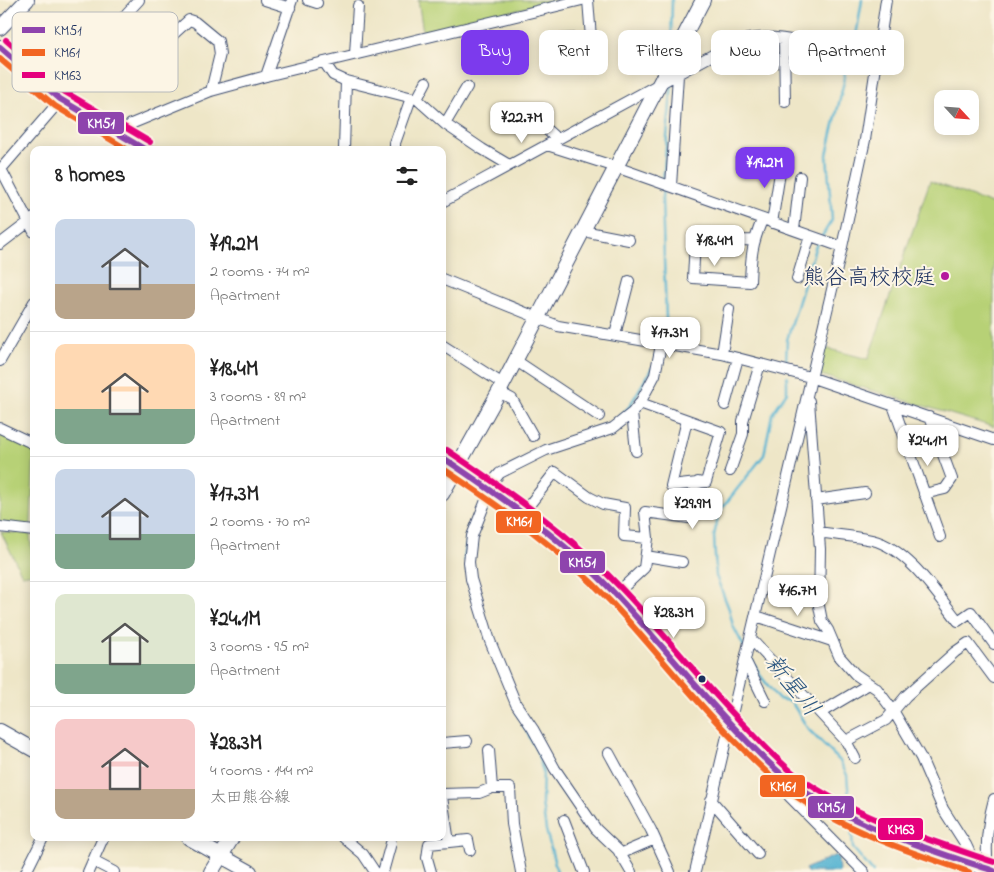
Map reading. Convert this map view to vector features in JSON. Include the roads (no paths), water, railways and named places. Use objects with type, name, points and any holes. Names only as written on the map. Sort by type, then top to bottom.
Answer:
[{"type":"main road","points":[[15,12],[27,0]]},
{"type":"main road","points":[[687,30],[703,0]]},
{"type":"main road","points":[[0,28],[12,16]]},
{"type":"main road","points":[[0,47],[12,57]]},
{"type":"main road","points":[[446,488],[516,360],[616,167],[662,84],[671,75]]},
{"type":"main road","points":[[52,92],[60,99],[138,146]]},
{"type":"main road","points":[[446,460],[523,513],[569,548],[616,594],[730,726],[792,783],[819,801],[862,822],[986,868]]},
{"type":"main road","points":[[1,734],[30,748]]},
{"type":"main road","points":[[196,841],[250,872]]},
{"type":"main road","points":[[212,872],[230,841]]},
{"type":"street","points":[[128,12],[139,0]]},
{"type":"street","points":[[265,0],[291,4],[266,76]]},
{"type":"street","points":[[121,137],[130,124],[211,91],[355,54],[582,0]]},
{"type":"street","points":[[588,0],[590,30]]},
{"type":"street","points":[[882,30],[886,0]]},
{"type":"street","points":[[355,54],[358,6]]},
{"type":"street","points":[[178,30],[190,20],[218,41],[220,54],[211,91]]},
{"type":"street","points":[[701,59],[749,39],[771,37],[789,40]]},
{"type":"street","points":[[784,39],[785,102]]},
{"type":"street","points":[[324,62],[333,75],[346,81],[414,99],[445,124],[509,165]]},
{"type":"street","points":[[670,186],[675,75]]},
{"type":"street","points":[[876,75],[865,140],[842,247],[810,377],[809,389],[820,549],[819,606],[822,621],[839,656],[854,674],[878,689],[894,712],[921,758],[943,809],[966,845],[986,868]]},
{"type":"street","points":[[344,146],[346,81]]},
{"type":"street","points":[[395,146],[414,99],[426,82]]},
{"type":"street","points":[[446,200],[662,84]]},
{"type":"street","points":[[445,124],[467,86]]},
{"type":"street","points":[[30,217],[1,169],[66,92]]},
{"type":"street","points":[[536,120],[557,139]]},
{"type":"street","points":[[547,145],[616,167],[842,247]]},
{"type":"street","points":[[0,153],[7,162]]},
{"type":"street","points":[[754,240],[695,241],[693,278],[750,282],[751,253],[754,240],[767,221],[782,160]]},
{"type":"street","points":[[794,230],[800,177]]},
{"type":"street","points":[[0,244],[30,220]]},
{"type":"street","points":[[583,230],[629,240]]},
{"type":"street","points":[[797,278],[812,237]]},
{"type":"street","points":[[446,281],[558,326],[738,358],[810,377],[994,440]]},
{"type":"street","points":[[615,336],[629,281]]},
{"type":"street","points":[[0,361],[30,309]]},
{"type":"street","points":[[722,354],[729,309]]},
{"type":"street","points":[[631,872],[620,854],[596,828],[554,769],[533,729],[516,704],[490,641],[471,579],[469,562],[472,536],[487,488],[500,473],[546,450],[613,428],[632,413],[640,404],[655,375],[661,344]]},
{"type":"street","points":[[446,347],[501,388],[512,399],[533,436]]},
{"type":"street","points":[[724,405],[738,358]]},
{"type":"street","points":[[516,360],[599,416]]},
{"type":"street","points":[[730,471],[743,434],[743,421],[760,364]]},
{"type":"street","points":[[695,872],[809,389]]},
{"type":"street","points":[[640,404],[687,420],[721,432],[706,482],[671,486],[687,420]]},
{"type":"street","points":[[893,405],[940,537]]},
{"type":"street","points":[[632,413],[636,450]]},
{"type":"street","points":[[924,494],[945,488],[952,479],[929,417]]},
{"type":"street","points":[[0,428],[30,442]]},
{"type":"street","points":[[523,513],[555,472],[589,497],[603,504],[625,508],[624,536],[648,538]]},
{"type":"street","points":[[616,594],[644,568],[648,538],[646,512],[689,518],[698,482]]},
{"type":"street","points":[[816,500],[865,493]]},
{"type":"street","points":[[0,527],[30,531]]},
{"type":"street","points":[[818,532],[874,540],[893,550],[910,562],[958,621],[971,612],[994,644]]},
{"type":"street","points":[[646,556],[682,562]]},
{"type":"street","points":[[756,616],[832,641]]},
{"type":"street","points":[[749,641],[846,741],[855,758]]},
{"type":"street","points":[[846,741],[886,720],[913,690],[955,652],[968,643],[994,678]]},
{"type":"street","points":[[745,660],[765,701]]},
{"type":"street","points":[[820,713],[869,684]]},
{"type":"street","points":[[446,743],[467,741]]},
{"type":"street","points":[[489,750],[492,788]]},
{"type":"street","points":[[610,753],[670,872]]},
{"type":"street","points":[[792,783],[789,796],[864,872]]},
{"type":"street","points":[[446,795],[479,793],[492,788],[510,788],[512,824],[521,872]]},
{"type":"street","points":[[986,868],[990,814],[994,799]]},
{"type":"street","points":[[711,800],[758,854]]},
{"type":"street","points":[[564,820],[584,872]]},
{"type":"street","points":[[446,822],[449,842]]},
{"type":"street","points":[[620,854],[654,838]]},
{"type":"street","points":[[431,872],[427,858],[429,844],[468,840],[470,850]]},
{"type":"street","points":[[26,872],[42,841]]},
{"type":"street","points":[[88,872],[102,841]]},
{"type":"street","points":[[348,841],[364,854],[375,872]]},
{"type":"street","points":[[383,872],[391,843]]},
{"type":"street","points":[[93,861],[114,872]]},
{"type":"water","points":[[836,855],[838,857],[839,872],[807,872],[805,869]]},
{"type":"waterway","points":[[671,30],[672,0]]},
{"type":"waterway","name":"新星川","points":[[857,30],[862,0]]},
{"type":"waterway","name":"新星川","points":[[821,238],[832,220],[827,155],[845,75]]},
{"type":"waterway","points":[[663,181],[672,81]]},
{"type":"waterway","points":[[661,340],[666,319],[663,186]]},
{"type":"waterway","name":"新星川","points":[[786,362],[787,340],[818,242]]},
{"type":"waterway","points":[[621,415],[629,407],[652,368]]},
{"type":"waterway","name":"新星川","points":[[744,647],[733,626],[729,609],[716,576],[714,536],[719,512],[764,455],[772,414],[787,392],[787,376]]},
{"type":"waterway","points":[[469,530],[473,519]]},
{"type":"waterway","points":[[464,560],[467,538]]},
{"type":"waterway","name":"新星川","points":[[749,656],[760,675],[778,699],[791,701],[808,729],[840,761],[847,775],[850,810]]},
{"type":"waterway","points":[[517,713],[537,751],[543,772],[542,803],[546,830],[557,872]]},
{"type":"waterway","name":"新星川","points":[[851,823],[853,848],[873,872]]},
{"type":"place","name":"熊谷高校校庭","points":[[945,276]]}]
